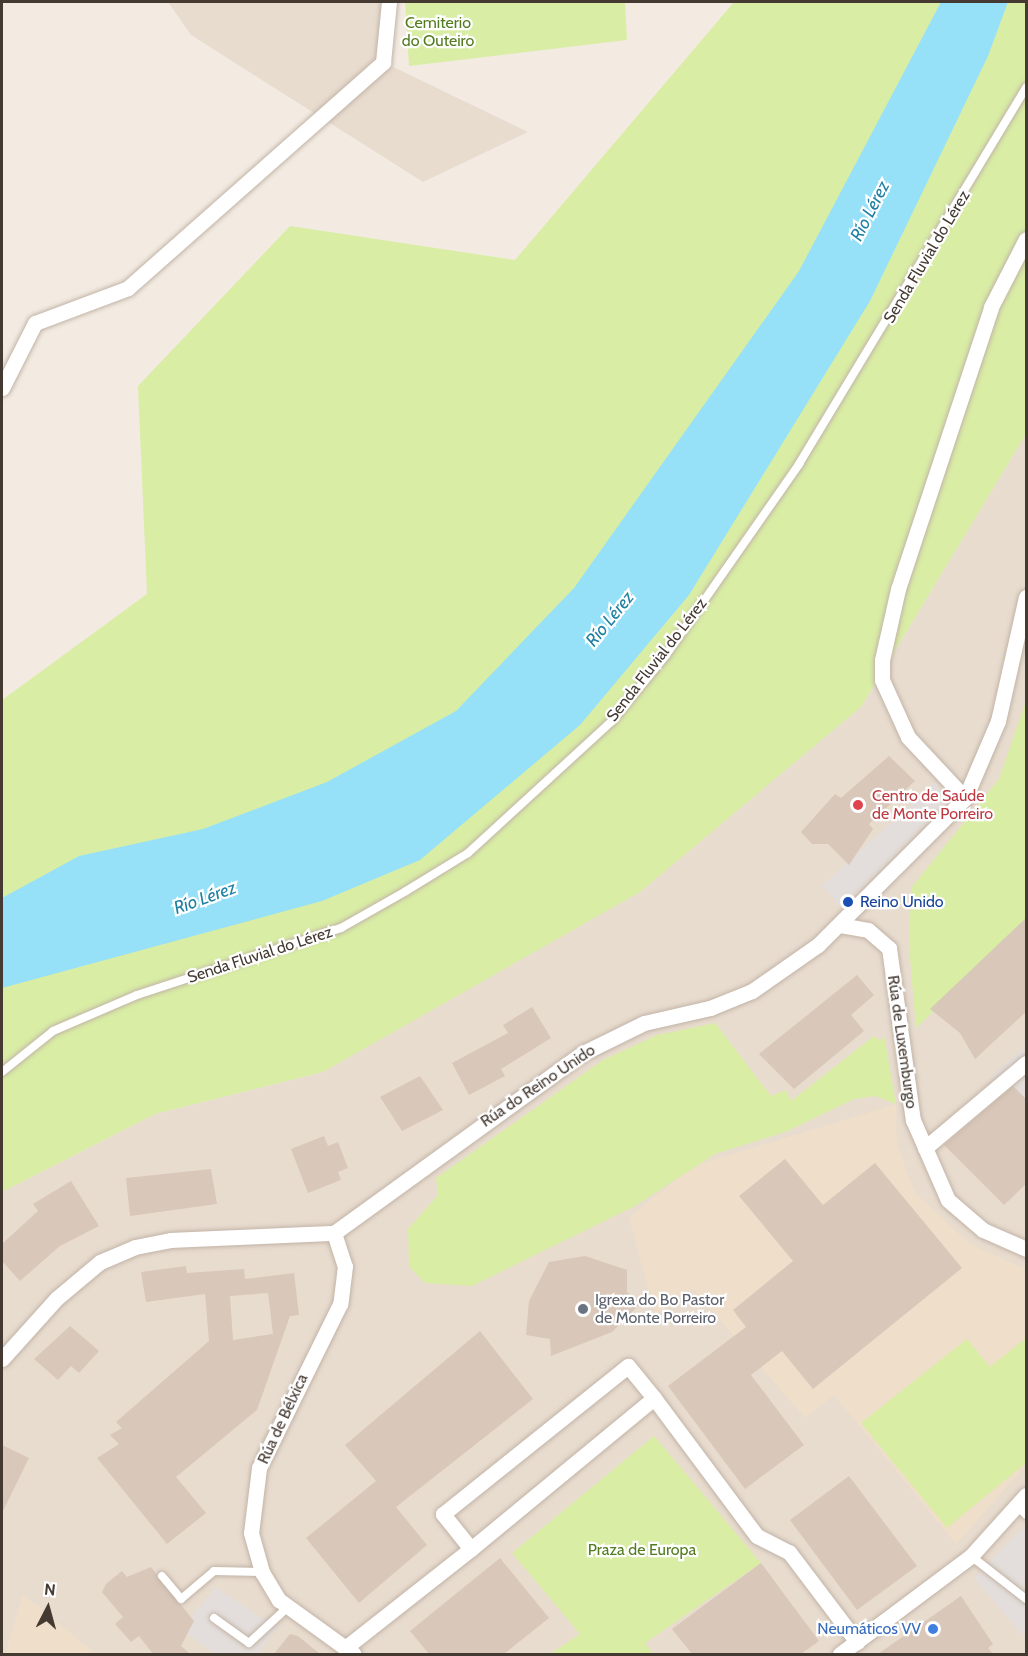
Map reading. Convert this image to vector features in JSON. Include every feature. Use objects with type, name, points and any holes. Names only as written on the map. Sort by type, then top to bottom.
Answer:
[{"type":"street","points":[[2,388],[35,322],[128,288],[383,62],[389,2]]},
{"type":"street","points":[[965,798],[908,737],[882,680],[882,660],[898,589],[992,307],[1026,239]]},
{"type":"street","name":"Rúa do Reino Unido","points":[[334,1233],[583,1053],[644,1023],[710,1008],[752,991],[840,924],[965,798],[998,721],[1026,597]]},
{"type":"street","name":"Rúa de Luxemburgo","points":[[840,924],[868,930],[889,948],[913,1120],[948,1200],[983,1230],[1026,1249]]},
{"type":"street","points":[[925,1148],[1023,1073]]},
{"type":"street","points":[[2,1359],[70,1284],[100,1262],[135,1247],[334,1233]]},
{"type":"street","name":"Rúa de Bélxica","points":[[334,1233],[345,1266],[340,1304],[259,1468],[251,1533],[262,1572],[288,1606],[350,1651],[654,1398]]},
{"type":"street","points":[[471,1549],[443,1514],[628,1366],[757,1536],[789,1552],[857,1642]]},
{"type":"street","points":[[840,1654],[971,1557],[1024,1506]]},
{"type":"lane","name":"Senda Fluvial do Lérez","points":[[2,1072],[53,1031],[137,995],[341,928],[406,891],[468,853],[612,721],[666,655],[799,465],[1026,87]]},
{"type":"lane","points":[[971,1557],[1026,1599]]},
{"type":"lane","points":[[162,1576],[181,1599],[214,1570],[262,1572]]},
{"type":"lane","points":[[214,1618],[249,1643],[288,1606]]},
{"type":"shaded area","points":[[168,2],[386,2],[383,62],[528,132],[423,182],[191,35]]},
{"type":"shaded area","points":[[1026,434],[1026,1654],[2,1654],[2,1192],[155,1114],[323,1072],[861,707]]},
{"type":"shaded area","points":[[936,781],[947,802],[842,908],[822,886]]},
{"type":"shaded area","points":[[1026,1046],[1026,1111],[991,1077]]},
{"type":"shaded area","points":[[896,1104],[897,1145],[915,1193],[971,1245],[1026,1269],[1026,1465],[956,1544],[834,1395],[805,1418],[693,1289],[655,1315],[629,1217],[693,1166]]},
{"type":"shaded area","points":[[1026,1525],[1026,1639],[974,1578]]},
{"type":"shaded area","points":[[216,1587],[262,1619],[270,1616],[280,1625],[257,1654],[215,1654],[182,1629]]},
{"type":"shaded area","points":[[23,1594],[96,1654],[5,1654]]},
{"type":"green space","name":"Cemiterio do Outeiro","points":[[405,2],[625,2],[627,40],[409,66]]},
{"type":"green space","points":[[734,2],[1026,2],[1026,434],[861,707],[640,892],[323,1072],[155,1114],[2,1192],[2,700],[147,594],[138,386],[290,226],[515,260]]},
{"type":"green space","points":[[1026,701],[1026,933],[1021,928],[916,1028],[909,946],[911,888],[999,779]]},
{"type":"green space","points":[[715,1023],[771,1096],[786,1090],[791,1101],[874,1036],[881,1041],[884,1035],[896,1104],[875,1096],[854,1099],[785,1132],[715,1154],[635,1206],[472,1286],[425,1283],[409,1266],[408,1229],[438,1195],[436,1178],[603,1060],[657,1035]]},
{"type":"green space","points":[[1026,1338],[1026,1463],[947,1528],[861,1423],[967,1339],[990,1367]]},
{"type":"green space","name":"Praza de Europa","points":[[654,1436],[761,1563],[645,1643],[653,1654],[550,1654],[580,1634],[512,1553]]},
{"type":"water","name":"Río Lérez","points":[[941,2],[1008,2],[988,56],[870,301],[689,595],[580,725],[420,860],[322,901],[2,988],[2,898],[79,856],[203,829],[327,782],[456,711],[574,588],[799,271]]},
{"type":"building","name":"Centro de Saúde de Monte Porreiro","points":[[889,756],[915,781],[869,824],[873,829],[849,865],[828,844],[812,844],[801,832],[835,794],[841,798]]},
{"type":"building","points":[[1026,918],[1026,1012],[975,1059],[960,1033],[930,1009]]},
{"type":"building","points":[[857,975],[874,995],[851,1015],[864,1031],[794,1089],[759,1054]]},
{"type":"building","points":[[532,1007],[551,1038],[501,1069],[505,1076],[469,1095],[452,1063],[508,1033],[503,1025]]},
{"type":"building","points":[[420,1076],[443,1110],[402,1131],[380,1097]]},
{"type":"building","points":[[1013,1086],[1026,1099],[1026,1184],[1004,1205],[944,1145]]},
{"type":"building","points":[[324,1136],[328,1146],[338,1142],[348,1168],[338,1172],[341,1180],[308,1193],[291,1149]]},
{"type":"building","points":[[785,1159],[823,1205],[875,1163],[962,1268],[813,1389],[782,1351],[751,1375],[804,1445],[745,1489],[668,1386],[746,1327],[733,1310],[793,1261],[739,1196]]},
{"type":"building","points":[[211,1169],[217,1204],[130,1216],[126,1178]]},
{"type":"building","points":[[71,1181],[99,1226],[60,1246],[20,1281],[2,1261],[2,1244],[38,1211],[33,1204]]},
{"type":"building","name":"Igrexa do Bo Pastor de Monte Porreiro","points":[[585,1256],[627,1270],[627,1292],[641,1303],[612,1332],[551,1356],[550,1339],[526,1335],[529,1301],[549,1262]]},
{"type":"building","points":[[186,1266],[187,1273],[244,1269],[245,1279],[294,1273],[299,1315],[290,1316],[257,1410],[176,1477],[206,1513],[167,1544],[97,1458],[119,1444],[110,1435],[122,1428],[116,1422],[209,1341],[205,1294],[146,1302],[141,1272]],"holes":[[[268,1293],[273,1334],[233,1340],[230,1296]]]},
{"type":"building","points":[[70,1326],[99,1351],[79,1373],[71,1366],[58,1380],[34,1359]]},
{"type":"building","points":[[480,1331],[533,1399],[396,1507],[427,1545],[359,1603],[306,1538],[376,1481],[345,1445]]},
{"type":"building","points":[[2,1445],[29,1458],[2,1513]]},
{"type":"building","points":[[849,1476],[917,1566],[857,1610],[790,1520]]},
{"type":"building","points":[[500,1558],[549,1618],[504,1654],[429,1654],[410,1631]]},
{"type":"building","points":[[761,1563],[819,1641],[801,1654],[692,1654],[672,1629]]},
{"type":"building","points":[[151,1567],[194,1621],[181,1646],[190,1654],[153,1654],[139,1636],[131,1642],[115,1624],[123,1617],[102,1592],[106,1584],[122,1571],[127,1577]]},
{"type":"building","points":[[961,1596],[993,1644],[988,1648],[993,1654],[878,1654]]},
{"type":"building","points":[[290,1634],[298,1636],[320,1654],[274,1654]]},
{"type":"place","name":"Centro de Saúde de Monte Porreiro","points":[[858,805]]},
{"type":"place","name":"Reino Unido","points":[[848,902]]},
{"type":"place","name":"Igrexa do Bo Pastor de Monte Porreiro","points":[[583,1309]]},
{"type":"place","name":"Neumáticos VV","points":[[933,1629]]}]
